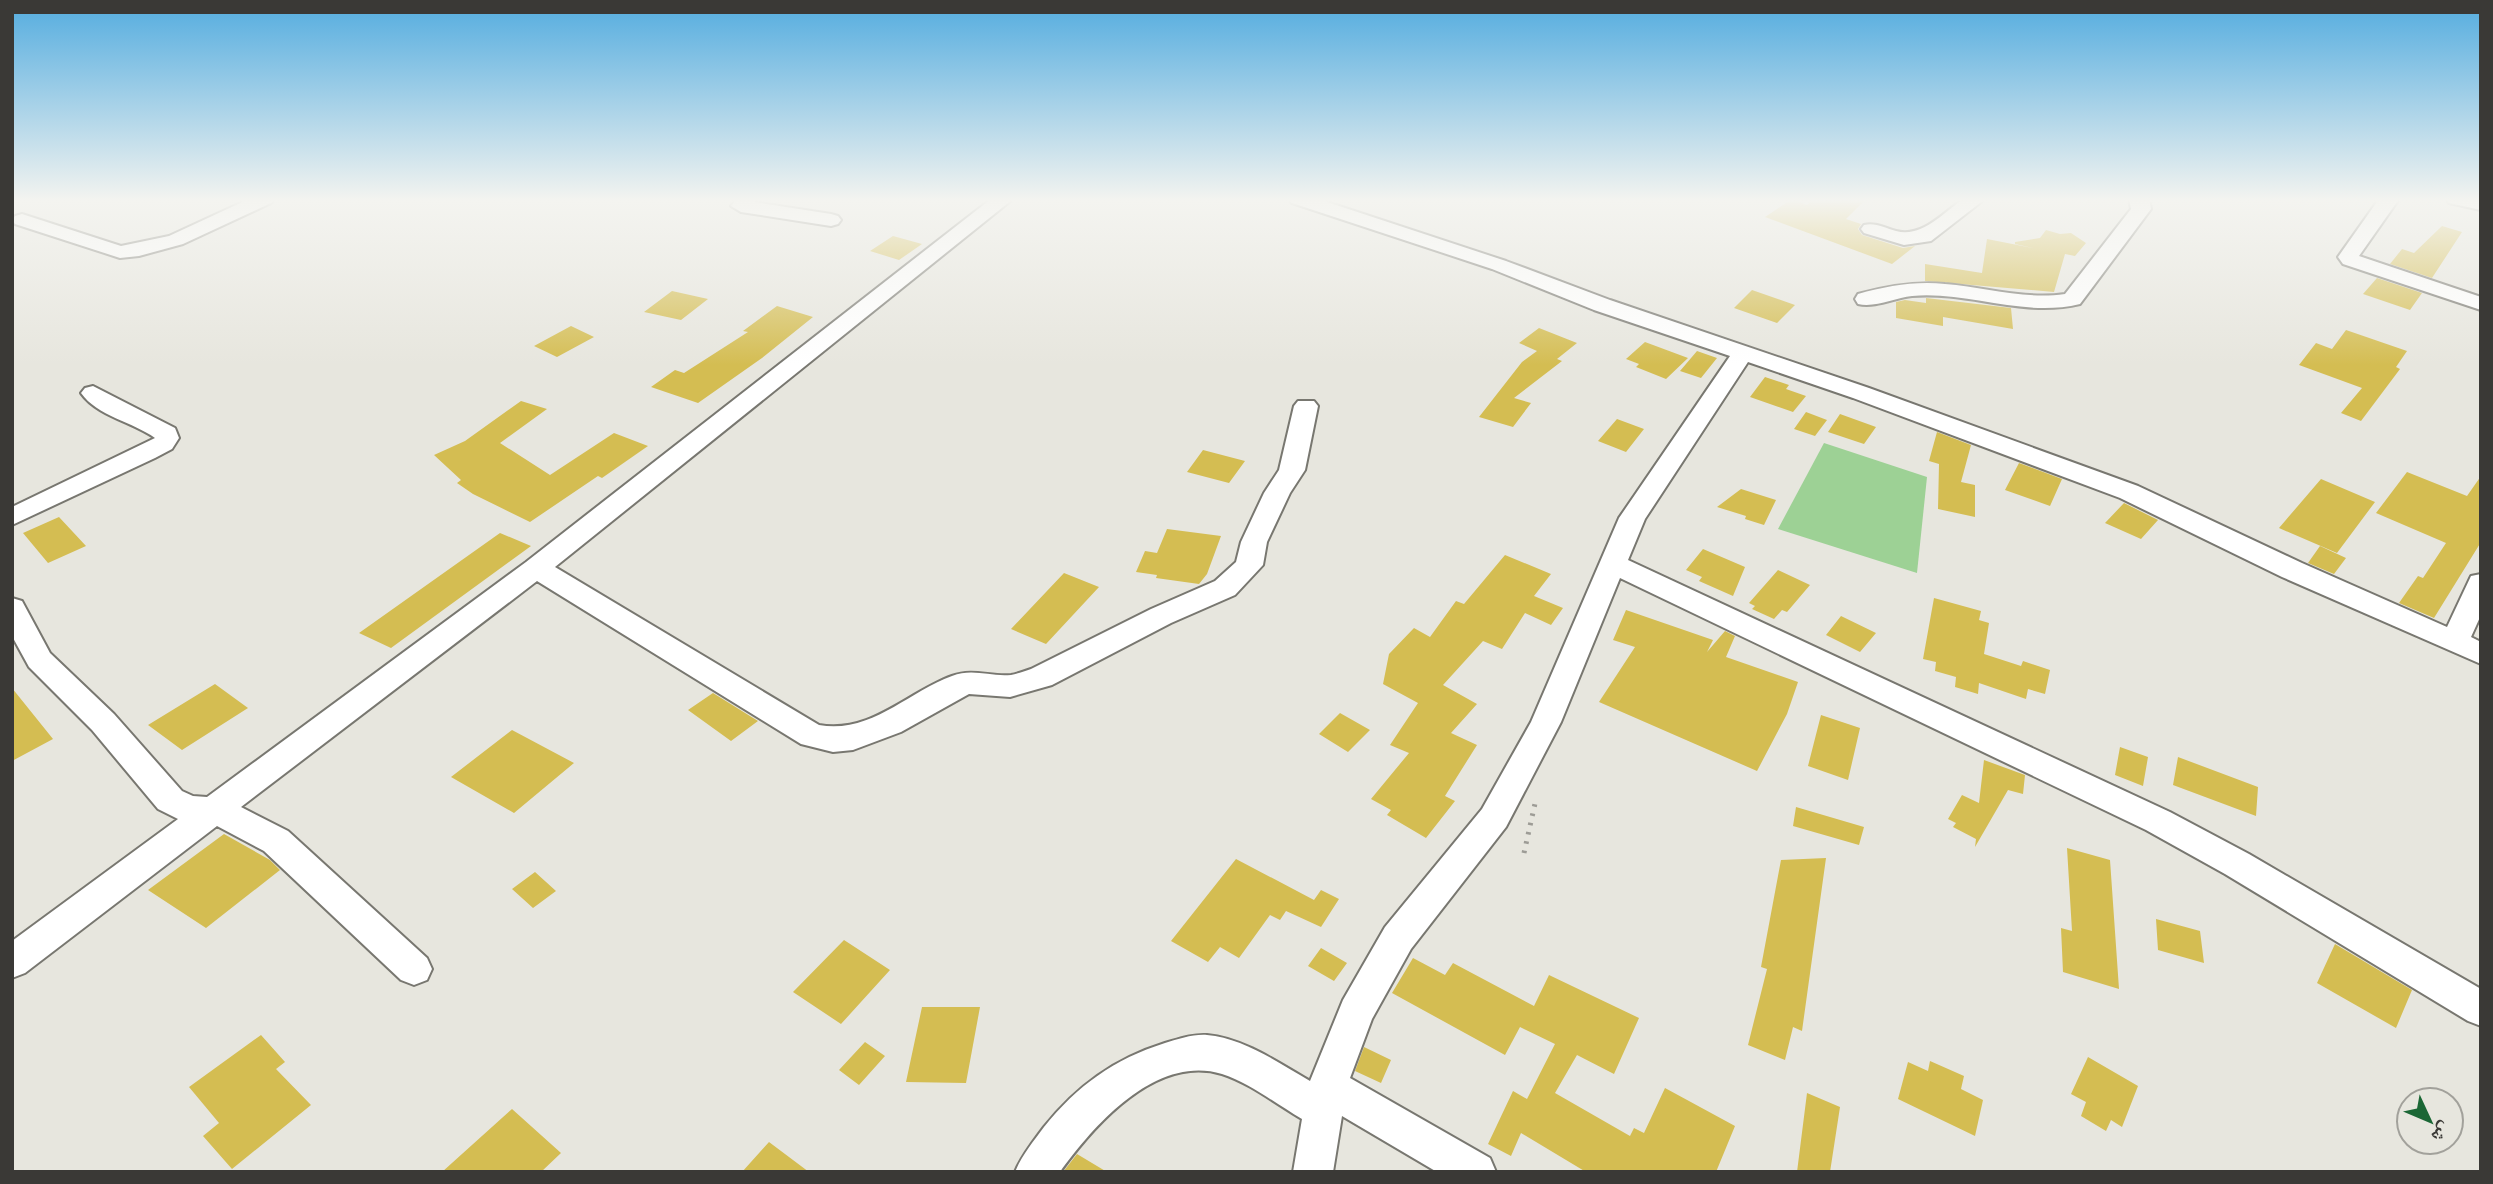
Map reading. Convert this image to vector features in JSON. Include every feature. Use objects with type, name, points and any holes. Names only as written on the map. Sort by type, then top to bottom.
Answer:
[{"type":"street","points":[[12,961],[536,568],[933,254]]},
{"type":"street","points":[[1473,254],[1602,305],[1861,393],[2129,492],[2292,570],[2481,654]]},
{"type":"street","points":[[1866,299],[1891,292],[1925,289],[2040,303],[2072,299],[2106,254]]},
{"type":"street","points":[[2350,254],[2350,260],[2481,304]]},
{"type":"street","points":[[1313,1172],[1325,1098],[1356,1012],[1398,938],[1494,818],[1546,722],[1632,518],[1651,493],[1718,384],[1743,354]]},
{"type":"street","points":[[12,517],[146,453],[163,444],[167,438],[166,433],[122,412],[93,393]]},
{"type":"street","points":[[536,568],[812,736],[827,741],[857,739],[962,684],[972,682],[1010,685],[1041,677],[1161,615],[1225,588],[1249,565],[1254,542],[1276,494],[1292,470],[1306,406]]},
{"type":"street","points":[[1614,564],[2158,821],[2481,1009]]},
{"type":"street","points":[[2454,642],[2481,583]]},
{"type":"street","points":[[12,608],[39,660],[103,722],[170,800],[188,809],[213,811],[239,820],[276,841],[414,969]]},
{"type":"street","points":[[1035,1172],[1078,1115],[1123,1077],[1188,1054],[1213,1054],[1325,1098],[1476,1172]]},
{"type":"green space","points":[[1824,443],[1927,477],[1917,573],[1778,529]]},
{"type":"building","points":[[880,254],[907,254],[899,260]]},
{"type":"building","points":[[1866,254],[1904,254],[1892,264]]},
{"type":"building","points":[[1985,254],[2065,254],[2054,292],[1925,281],[1925,264],[1982,273]]},
{"type":"building","points":[[2398,254],[2447,254],[2432,278],[2390,264]]},
{"type":"building","points":[[2377,278],[2422,293],[2410,310],[2363,294]]},
{"type":"building","points":[[1752,290],[1795,305],[1777,323],[1734,308]]},
{"type":"building","points":[[672,291],[708,299],[681,320],[644,312]]},
{"type":"building","points":[[1926,298],[2011,308],[2013,329],[1943,317],[1943,326],[1896,318],[1896,302],[1905,300],[1926,303]]},
{"type":"building","points":[[777,306],[813,317],[762,358],[698,403],[651,387],[675,370],[684,373],[748,332],[743,331]]},
{"type":"building","points":[[571,326],[594,337],[557,357],[534,346]]},
{"type":"building","points":[[1539,328],[1577,343],[1557,359],[1562,361],[1514,398],[1531,403],[1513,427],[1479,417],[1522,362],[1537,351],[1519,343]]},
{"type":"building","points":[[2346,330],[2407,351],[2396,367],[2400,369],[2361,421],[2341,413],[2362,388],[2299,365],[2316,343],[2332,349]]},
{"type":"building","points":[[1645,342],[1688,358],[1666,379],[1636,367],[1639,364],[1626,359]]},
{"type":"building","points":[[1697,351],[1717,358],[1701,378],[1680,371]]},
{"type":"building","points":[[1765,377],[1789,385],[1786,389],[1806,396],[1793,412],[1750,397]]},
{"type":"building","points":[[521,401],[547,409],[500,443],[550,475],[614,433],[648,446],[530,522],[473,494],[457,483],[461,480],[434,455],[465,441]]},
{"type":"building","points":[[1806,412],[1827,420],[1815,436],[1794,429]]},
{"type":"building","points":[[1840,414],[1876,427],[1864,444],[1828,432]]},
{"type":"building","points":[[1617,419],[1644,429],[1626,452],[1598,441]]},
{"type":"building","points":[[1937,432],[1971,445],[1961,482],[1975,485],[1975,517],[1938,509],[1939,464],[1929,461]]},
{"type":"building","points":[[1203,450],[1245,461],[1229,483],[1187,472]]},
{"type":"building","points":[[2019,463],[2062,479],[2050,506],[2005,490]]},
{"type":"building","points":[[2407,472],[2467,496],[2481,476],[2481,542],[2434,618],[2399,603],[2418,576],[2423,578],[2446,543],[2376,513]]},
{"type":"building","points":[[2321,479],[2375,502],[2337,553],[2279,528]]},
{"type":"building","points":[[1741,489],[1776,500],[1764,525],[1717,507]]},
{"type":"building","points":[[2124,503],[2158,520],[2141,539],[2105,523]]},
{"type":"building","points":[[59,517],[86,546],[48,563],[23,533]]},
{"type":"building","points":[[1167,529],[1221,536],[1207,574],[1199,584],[1156,578],[1157,575],[1136,572],[1145,551],[1157,553]]},
{"type":"building","points":[[500,533],[531,546],[391,648],[359,633]]},
{"type":"building","points":[[2320,546],[2346,558],[2334,574],[2308,563]]},
{"type":"building","points":[[1703,549],[1745,567],[1733,596],[1699,581],[1702,577],[1686,570]]},
{"type":"building","points":[[1505,555],[1551,574],[1534,596],[1563,608],[1551,625],[1525,613],[1502,649],[1483,641],[1443,685],[1477,704],[1451,733],[1477,745],[1445,796],[1455,801],[1426,838],[1387,815],[1391,810],[1371,799],[1409,753],[1390,745],[1418,703],[1383,684],[1389,654],[1414,628],[1430,637],[1456,601],[1464,604]]},
{"type":"building","points":[[1778,570],[1810,585],[1787,612],[1782,610],[1774,619],[1752,609],[1755,606],[1749,603]]},
{"type":"building","points":[[1064,573],[1099,587],[1046,644],[1011,629]]},
{"type":"building","points":[[1934,598],[1981,611],[1979,620],[1989,623],[1984,654],[2021,666],[2023,661],[2050,670],[2045,694],[2028,689],[2026,699],[1979,683],[1978,694],[1955,687],[1956,677],[1935,671],[1936,662],[1923,659]]},
{"type":"building","points":[[1626,610],[1713,640],[1707,652],[1725,631],[1735,636],[1726,657],[1798,682],[1787,714],[1757,771],[1599,702],[1635,647],[1613,640]]},
{"type":"building","points":[[1841,616],[1876,633],[1860,652],[1826,635]]},
{"type":"building","points":[[215,684],[248,708],[182,750],[148,725]]},
{"type":"building","points":[[12,688],[53,739],[12,761]]},
{"type":"building","points":[[713,693],[758,721],[731,741],[688,710]]},
{"type":"building","points":[[1340,713],[1370,730],[1348,752],[1319,734]]},
{"type":"building","points":[[1821,715],[1860,728],[1848,780],[1808,766]]},
{"type":"building","points":[[512,730],[574,763],[514,813],[451,777]]},
{"type":"building","points":[[2120,747],[2148,757],[2143,786],[2115,775]]},
{"type":"building","points":[[2178,757],[2258,787],[2256,816],[2173,785]]},
{"type":"building","points":[[1984,760],[2025,775],[2023,794],[2008,790],[1975,847],[1976,839],[1953,827],[1956,823],[1948,819],[1962,795],[1979,803]]},
{"type":"building","points":[[1796,807],[1864,827],[1859,845],[1793,826]]},
{"type":"building","points":[[224,834],[270,860],[280,870],[206,928],[148,890]]},
{"type":"building","points":[[2067,848],[2110,860],[2119,989],[2063,972],[2061,928],[2072,931]]},
{"type":"building","points":[[1826,858],[1802,1031],[1793,1027],[1785,1060],[1748,1045],[1767,969],[1761,967],[1781,860]]},
{"type":"building","points":[[1236,859],[1314,900],[1321,890],[1339,899],[1321,927],[1286,911],[1280,920],[1270,915],[1239,958],[1220,947],[1208,962],[1171,941]]},
{"type":"building","points":[[535,872],[556,891],[533,908],[512,889]]},
{"type":"building","points":[[2156,919],[2200,931],[2204,963],[2158,950]]},
{"type":"building","points":[[844,940],[890,970],[841,1024],[793,992]]},
{"type":"building","points":[[2335,944],[2412,990],[2396,1028],[2317,983]]},
{"type":"building","points":[[1321,948],[1347,963],[1334,981],[1308,966]]},
{"type":"building","points":[[1413,958],[1445,975],[1453,963],[1534,1006],[1549,975],[1639,1018],[1614,1074],[1577,1055],[1555,1093],[1630,1136],[1634,1128],[1644,1133],[1665,1088],[1735,1126],[1716,1172],[1586,1172],[1521,1133],[1511,1156],[1488,1144],[1513,1091],[1527,1099],[1555,1044],[1520,1027],[1505,1055],[1392,993]]},
{"type":"building","points":[[922,1007],[980,1007],[966,1083],[906,1082]]},
{"type":"building","points":[[261,1035],[285,1062],[276,1069],[311,1105],[232,1169],[203,1136],[219,1123],[189,1087]]},
{"type":"building","points":[[865,1042],[885,1056],[859,1085],[839,1070]]},
{"type":"building","points":[[1364,1047],[1391,1060],[1381,1083],[1355,1071]]},
{"type":"building","points":[[2088,1057],[2138,1086],[2122,1127],[2111,1120],[2106,1131],[2081,1116],[2086,1102],[2071,1094]]},
{"type":"building","points":[[1930,1061],[1964,1076],[1961,1089],[1983,1100],[1975,1136],[1898,1099],[1908,1062],[1928,1071]]},
{"type":"building","points":[[1807,1093],[1840,1107],[1830,1172],[1797,1172]]},
{"type":"building","points":[[512,1109],[561,1153],[541,1172],[442,1172]]},
{"type":"building","points":[[769,1142],[809,1172],[742,1172]]},
{"type":"building","points":[[1077,1154],[1107,1172],[1063,1172]]}]
